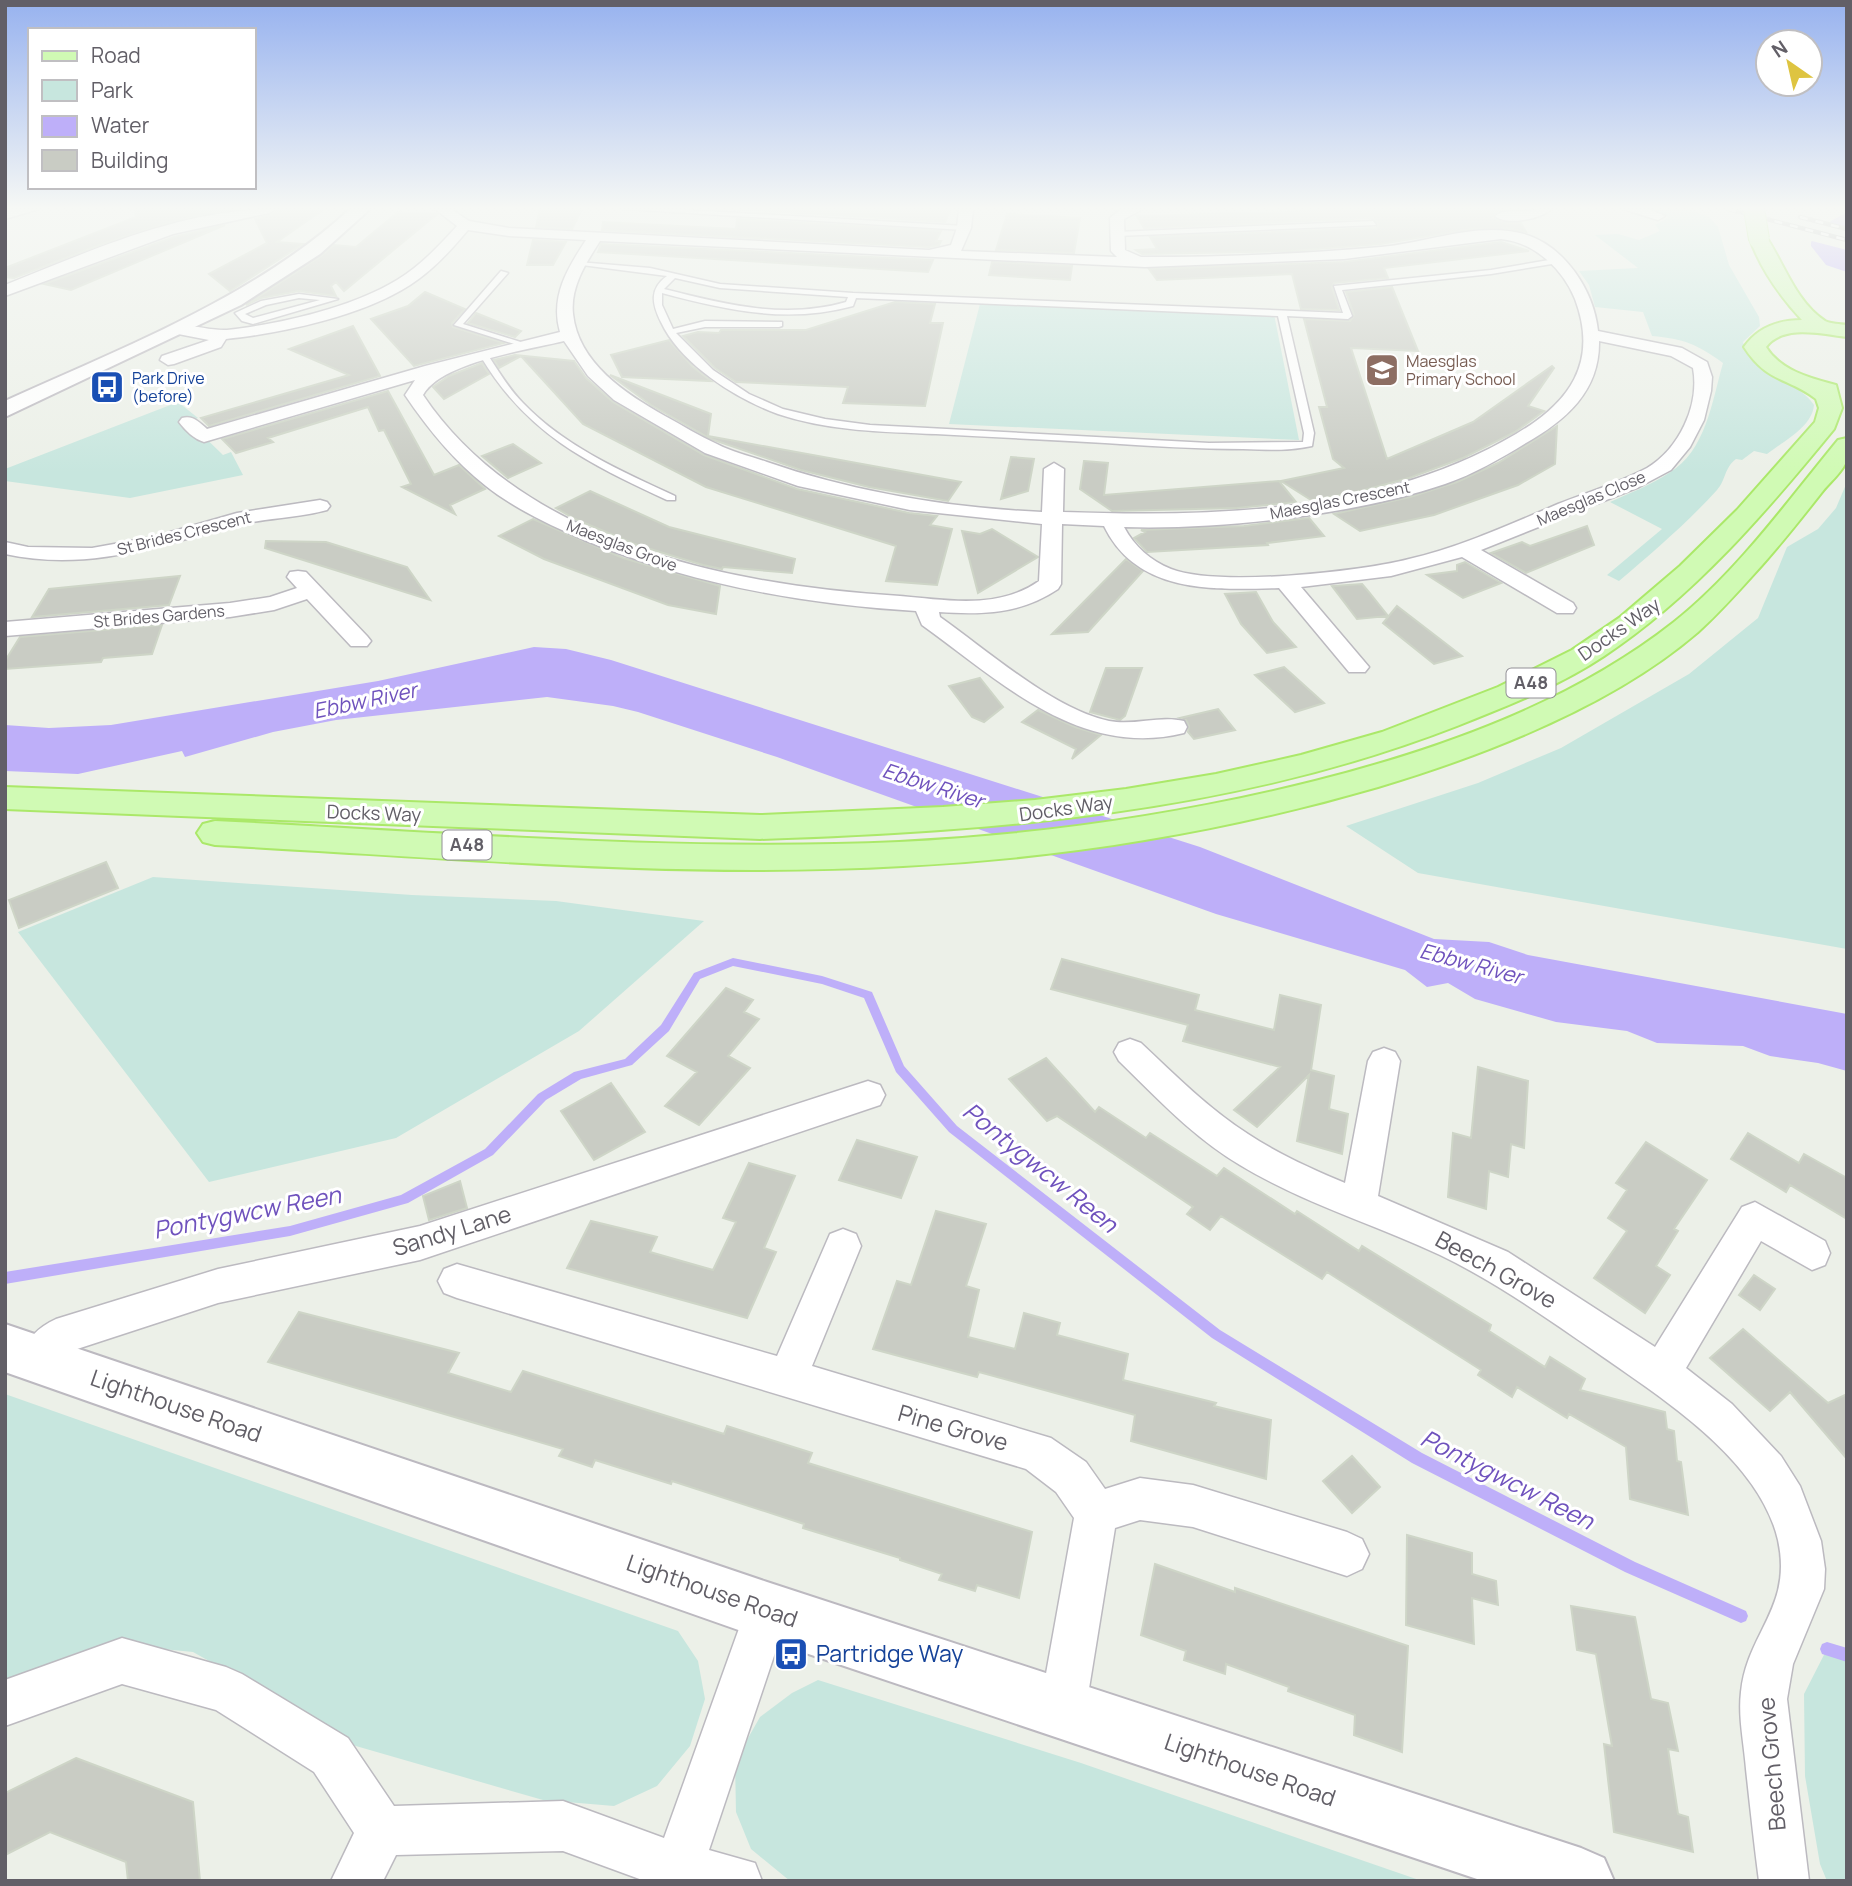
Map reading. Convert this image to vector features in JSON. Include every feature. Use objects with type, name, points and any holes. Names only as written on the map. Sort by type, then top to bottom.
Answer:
[{"type":"main road","points":[[5,412],[179,330],[237,297]]},
{"type":"main road","points":[[1791,297],[1821,328]]},
{"type":"main road","points":[[1847,331],[1774,323],[1760,337],[1755,347],[1761,359],[1779,372],[1805,383],[1847,394]]},
{"type":"main road","name":"Docks Way","points":[[5,798],[691,825],[847,825],[1007,816],[1199,788],[1305,765],[1429,728],[1519,690],[1594,650],[1656,605],[1698,568],[1826,424],[1831,411],[1829,399],[1822,391],[1805,383]]},
{"type":"main road","name":"Docks Way","points":[[5,824],[740,857],[893,854],[1052,842],[1169,825],[1357,783],[1457,751],[1572,699],[1619,672],[1686,627],[1769,543],[1847,444]]},
{"type":"main road","name":"Lighthouse Road","points":[[21,1353],[767,1611],[1581,1881]]},
{"type":"street","points":[[179,330],[220,336],[310,316],[373,297]]},
{"type":"street","name":"Maesglas Crescent","points":[[565,297],[569,335],[591,370],[609,388],[656,422],[748,465],[863,495],[980,512],[1111,520],[1229,518],[1295,512],[1367,499],[1428,483],[1464,470],[1546,425],[1580,390],[1589,371],[1592,335],[1582,297]]},
{"type":"street","name":"Maesglas Grove","points":[[204,436],[569,335]]},
{"type":"street","name":"Maesglas Close","points":[[1111,520],[1119,540],[1133,555],[1165,574],[1203,583],[1284,580],[1387,570],[1410,566],[1462,548],[1633,482],[1664,465],[1678,452],[1695,424],[1703,384],[1701,366],[1676,352],[1592,335]]},
{"type":"street","points":[[168,360],[215,344],[220,336]]},
{"type":"street","name":"Maesglas Grove","points":[[451,367],[433,374],[419,384],[414,395],[438,429],[485,476],[554,519],[659,562],[720,580],[765,590],[834,599],[974,607],[1012,605],[1034,597],[1050,584],[1051,517]]},
{"type":"street","points":[[188,422],[219,449]]},
{"type":"street","points":[[1051,517],[1055,469]]},
{"type":"street","name":"St Brides Crescent","points":[[5,548],[28,553],[92,555],[156,543],[237,519],[320,506]]},
{"type":"street","points":[[1462,548],[1565,608]]},
{"type":"street","points":[[1284,580],[1357,667]]},
{"type":"street","name":"St Brides Gardens","points":[[5,629],[230,610],[274,603],[303,583],[359,641]]},
{"type":"street","points":[[925,605],[930,620],[1041,698],[1084,720],[1095,725],[1141,732],[1175,727]]},
{"type":"street","name":"Beech Grove","points":[[1130,1052],[1218,1133],[1254,1156],[1296,1177],[1481,1256],[1542,1293],[1661,1373],[1745,1444],[1784,1500],[1797,1534],[1803,1562],[1802,1588],[1764,1688],[1765,1729],[1784,1881]]},
{"type":"street","points":[[1359,1203],[1384,1061]]},
{"type":"street","name":"Sandy Lane","points":[[21,1353],[56,1338],[218,1286],[420,1244],[868,1095]]},
{"type":"street","points":[[1661,1373],[1755,1217],[1812,1253]]},
{"type":"street","points":[[787,1379],[844,1245]]},
{"type":"street","name":"Pine Grove","points":[[457,1281],[1037,1452],[1071,1477],[1096,1513]]},
{"type":"street","points":[[1063,1707],[1096,1513],[1140,1499],[1193,1506],[1347,1553]]},
{"type":"street","points":[[678,1868],[767,1611]]},
{"type":"street","points":[[5,1703],[122,1661],[226,1690],[331,1755],[382,1831]]},
{"type":"street","points":[[382,1831],[563,1826],[678,1868],[737,1881]]},
{"type":"street","points":[[356,1881],[382,1831]]},
{"type":"lane","points":[[216,310],[239,313],[264,303],[294,297]]},
{"type":"lane","points":[[239,313],[245,319],[253,321],[334,299],[311,297]]},
{"type":"lane","points":[[483,297],[458,325],[524,346]]},
{"type":"lane","points":[[658,297],[658,306],[669,332],[680,348],[731,385],[779,411],[815,420],[870,428],[1209,446],[1293,447],[1308,444],[1309,433],[1282,313]]},
{"type":"lane","points":[[687,297],[733,308],[827,312],[850,303],[852,297]]},
{"type":"lane","points":[[901,297],[1348,316],[1341,297]]},
{"type":"lane","points":[[669,332],[705,324],[779,324]]},
{"type":"lane","points":[[485,357],[497,379],[549,433],[584,455],[671,498]]},
{"type":"green space","points":[[1592,297],[1747,297],[1759,317],[1760,326],[1743,342],[1748,353],[1755,362],[1796,388],[1814,405],[1803,427],[1789,439],[1767,454],[1754,451],[1742,460],[1736,459],[1727,470],[1720,486],[1705,502],[1619,581],[1607,575],[1662,529],[1610,502],[1662,477],[1681,464],[1692,452],[1706,424],[1723,363],[1690,344],[1652,336],[1643,312],[1595,307]]},
{"type":"green space","points":[[981,300],[1274,314],[1299,440],[949,424]]},
{"type":"green space","points":[[178,402],[198,418],[189,422],[223,455],[231,452],[243,475],[130,498],[5,481],[5,469]]},
{"type":"green space","points":[[1847,482],[1847,949],[1418,873],[1346,826],[1478,783],[1561,748],[1689,674],[1758,618],[1787,547],[1818,529],[1836,508]]},
{"type":"green space","points":[[153,877],[412,895],[556,901],[704,921],[579,1031],[396,1138],[209,1182],[18,932]]},
{"type":"green space","points":[[5,1394],[678,1631],[698,1661],[705,1699],[690,1746],[657,1786],[614,1806],[543,1800],[349,1744],[284,1703],[193,1652],[132,1646],[79,1652],[5,1680]]},
{"type":"green space","points":[[1827,1649],[1847,1655],[1847,1881],[1827,1881],[1820,1864],[1805,1776],[1804,1694]]},
{"type":"green space","points":[[818,1680],[1081,1763],[1422,1881],[790,1881],[751,1849],[736,1812],[735,1761],[760,1717],[792,1693]]},
{"type":"water","name":"Ebbw River","points":[[534,647],[566,649],[611,660],[1200,847],[1434,939],[1489,942],[1528,955],[1847,1014],[1847,1071],[1818,1063],[1770,1056],[1743,1046],[1657,1043],[1627,1031],[1556,1022],[1475,999],[1448,983],[1427,987],[1405,970],[1216,914],[777,757],[613,706],[547,697],[336,720],[273,732],[185,757],[182,751],[78,774],[5,771],[5,725],[49,728],[111,725],[378,681]]},
{"type":"building","points":[[419,297],[437,297],[465,309],[452,323],[453,327],[504,343],[414,366],[371,319],[408,306]]},
{"type":"building","points":[[1298,297],[1335,297],[1339,310],[1301,309]]},
{"type":"building","points":[[1348,297],[1396,297],[1418,351],[1351,348],[1387,459],[1473,422],[1552,366],[1554,368],[1528,406],[1544,411],[1515,432],[1463,458],[1409,478],[1353,493],[1311,500],[1281,481],[1344,468],[1333,459],[1319,407],[1327,407],[1304,319],[1350,321],[1354,315]]},
{"type":"building","points":[[895,302],[935,304],[930,323],[943,323],[925,406],[843,403],[848,387],[736,382],[715,368],[683,336],[698,332],[719,333],[721,330],[806,330]]},
{"type":"building","points":[[476,313],[521,331],[515,337],[468,323]]},
{"type":"building","points":[[353,326],[380,376],[209,426],[201,418],[349,375],[289,349]]},
{"type":"building","points":[[669,340],[693,367],[711,381],[622,377],[611,355]]},
{"type":"building","points":[[515,355],[574,361],[586,378],[613,402],[704,455],[797,489],[909,513],[937,516],[930,525],[952,529],[937,585],[886,581],[896,546],[706,487],[583,424],[521,356],[499,368],[494,360]]},
{"type":"building","points":[[482,363],[489,374],[444,399],[433,387],[449,376]]},
{"type":"building","points":[[610,375],[711,414],[708,436],[961,482],[948,501],[869,487],[801,470],[711,439],[651,405]]},
{"type":"building","points":[[388,391],[434,475],[459,465],[485,489],[450,505],[455,514],[402,487],[411,484],[384,430],[379,431],[368,407],[268,438],[273,442],[236,453],[222,439]]},
{"type":"building","points":[[1557,426],[1555,464],[1518,485],[1434,515],[1360,531],[1334,514],[1410,497],[1457,482],[1498,463]]},
{"type":"building","points":[[513,444],[541,463],[508,478],[482,456]]},
{"type":"building","points":[[1011,457],[1034,459],[1028,491],[1001,499]]},
{"type":"building","points":[[1084,461],[1108,463],[1104,495],[1279,481],[1296,502],[1237,508],[1112,511],[1080,489]]},
{"type":"building","points":[[590,491],[669,527],[795,559],[792,573],[722,569],[703,565],[637,545],[575,519],[556,508]]},
{"type":"building","points":[[1309,518],[1324,536],[1267,543],[1268,545],[1147,552],[1134,538],[1145,532],[1141,530],[1244,526]]},
{"type":"building","points":[[533,519],[623,558],[720,586],[716,614],[668,605],[544,559],[499,536]]},
{"type":"building","points":[[1587,526],[1594,545],[1526,573],[1491,553],[1522,542],[1530,546]]},
{"type":"building","points":[[992,529],[1038,557],[978,593],[962,531],[980,534]]},
{"type":"building","points":[[266,541],[326,542],[407,567],[430,600],[265,548]]},
{"type":"building","points":[[1126,559],[1143,571],[1088,632],[1052,634]]},
{"type":"building","points":[[1465,562],[1501,583],[1463,598],[1427,575],[1457,571],[1457,565]]},
{"type":"building","points":[[180,576],[169,605],[32,617],[49,589]]},
{"type":"building","points":[[1362,584],[1388,616],[1357,619],[1332,586]]},
{"type":"building","points":[[1256,592],[1273,622],[1296,647],[1267,653],[1241,624],[1225,594]]},
{"type":"building","points":[[1397,606],[1462,656],[1434,664],[1383,623]]},
{"type":"building","points":[[162,625],[152,654],[103,658],[101,662],[5,669],[5,661],[20,637]]},
{"type":"building","points":[[1284,667],[1324,703],[1295,712],[1255,675]]},
{"type":"building","points":[[1106,668],[1142,668],[1125,716],[1120,720],[1090,712]]},
{"type":"building","points":[[980,678],[1003,707],[984,722],[972,717],[949,686]]},
{"type":"building","points":[[1218,709],[1235,730],[1194,739],[1188,732],[1186,720],[1180,718]]},
{"type":"building","points":[[1038,710],[1075,727],[1101,735],[1072,759],[1076,749],[1022,722]]},
{"type":"building","points":[[106,862],[118,888],[19,928],[9,900]]},
{"type":"building","points":[[1062,959],[1199,995],[1195,1010],[1274,1030],[1280,995],[1321,1005],[1311,1070],[1334,1076],[1329,1109],[1348,1114],[1342,1154],[1297,1141],[1309,1075],[1257,1127],[1234,1110],[1280,1067],[1183,1041],[1188,1025],[1051,989]]},
{"type":"building","points":[[726,988],[753,1000],[744,1012],[759,1019],[728,1056],[750,1068],[699,1125],[665,1106],[697,1072],[667,1056]]},
{"type":"building","points":[[1046,1058],[1095,1112],[1099,1107],[1146,1138],[1150,1133],[1217,1176],[1224,1168],[1359,1251],[1362,1246],[1491,1325],[1489,1331],[1545,1367],[1550,1357],[1585,1379],[1580,1390],[1665,1412],[1667,1429],[1674,1431],[1677,1461],[1681,1462],[1688,1515],[1630,1499],[1626,1447],[1569,1414],[1567,1418],[1517,1387],[1512,1397],[1478,1375],[1481,1370],[1327,1272],[1322,1279],[1221,1216],[1210,1230],[1187,1214],[1193,1207],[1057,1116],[1047,1121],[1009,1079]]},
{"type":"building","points":[[1478,1067],[1528,1081],[1524,1148],[1511,1144],[1508,1177],[1489,1171],[1486,1209],[1448,1197],[1453,1133],[1471,1138]]},
{"type":"building","points":[[611,1083],[645,1132],[594,1160],[561,1111]]},
{"type":"building","points":[[1748,1133],[1799,1163],[1804,1154],[1847,1178],[1847,1219],[1790,1185],[1786,1192],[1731,1159]]},
{"type":"building","points":[[857,1140],[917,1157],[901,1198],[839,1180]]},
{"type":"building","points":[[1646,1142],[1707,1180],[1674,1229],[1678,1231],[1656,1266],[1670,1275],[1645,1313],[1594,1278],[1627,1231],[1608,1218],[1627,1190],[1616,1183]]},
{"type":"building","points":[[749,1163],[795,1176],[764,1248],[776,1252],[747,1318],[567,1268],[591,1221],[657,1237],[650,1252],[713,1270],[736,1222],[723,1218]]},
{"type":"building","points":[[460,1181],[467,1208],[429,1220],[423,1196]]},
{"type":"building","points":[[936,1211],[986,1224],[966,1286],[979,1290],[968,1337],[1015,1349],[1024,1313],[1060,1323],[1057,1335],[1128,1354],[1123,1380],[1271,1420],[1266,1479],[1131,1441],[1135,1415],[979,1372],[977,1377],[873,1349],[897,1281],[911,1285]]},
{"type":"building","points":[[1754,1275],[1775,1289],[1760,1310],[1739,1295]]},
{"type":"building","points":[[299,1312],[459,1353],[448,1373],[511,1392],[523,1371],[724,1434],[727,1426],[812,1453],[808,1463],[1032,1532],[1019,1598],[977,1585],[975,1591],[939,1580],[942,1574],[900,1558],[803,1528],[804,1524],[672,1481],[671,1484],[595,1460],[592,1467],[559,1456],[563,1449],[268,1362]]},
{"type":"building","points":[[1743,1329],[1828,1403],[1847,1394],[1847,1459],[1790,1392],[1770,1411],[1710,1358]]},
{"type":"building","points":[[1352,1456],[1380,1487],[1352,1513],[1323,1481]]},
{"type":"building","points":[[1407,1535],[1472,1553],[1472,1574],[1496,1581],[1498,1605],[1472,1598],[1474,1644],[1406,1625]]},
{"type":"building","points":[[1155,1564],[1408,1646],[1402,1752],[1354,1735],[1355,1715],[1288,1691],[1289,1687],[1226,1664],[1225,1674],[1184,1660],[1186,1651],[1141,1635]]},
{"type":"building","points":[[1571,1606],[1635,1617],[1651,1699],[1668,1703],[1678,1751],[1668,1749],[1678,1814],[1688,1817],[1693,1852],[1614,1832],[1604,1744],[1612,1746],[1596,1654],[1577,1650]]},
{"type":"building","points":[[76,1758],[193,1802],[200,1881],[128,1881],[126,1862],[50,1832],[5,1855],[5,1793]]},
{"type":"waterway","name":"Pontygwcw Reen","points":[[5,1278],[290,1231],[404,1199],[489,1152],[542,1097],[578,1075],[628,1062],[665,1028],[697,976],[733,962],[822,980],[868,995],[900,1069],[953,1129],[1216,1334],[1417,1458],[1630,1567],[1741,1616]]},
{"type":"waterway","name":"Pontygwcw Reen","points":[[1827,1649],[1847,1655]]},
{"type":"place","name":"Maesglas Primary School","points":[[1382,370]]},
{"type":"place","name":"Park Drive (before)","points":[[107,387]]},
{"type":"place","name":"Partridge Way","points":[[791,1654]]}]
